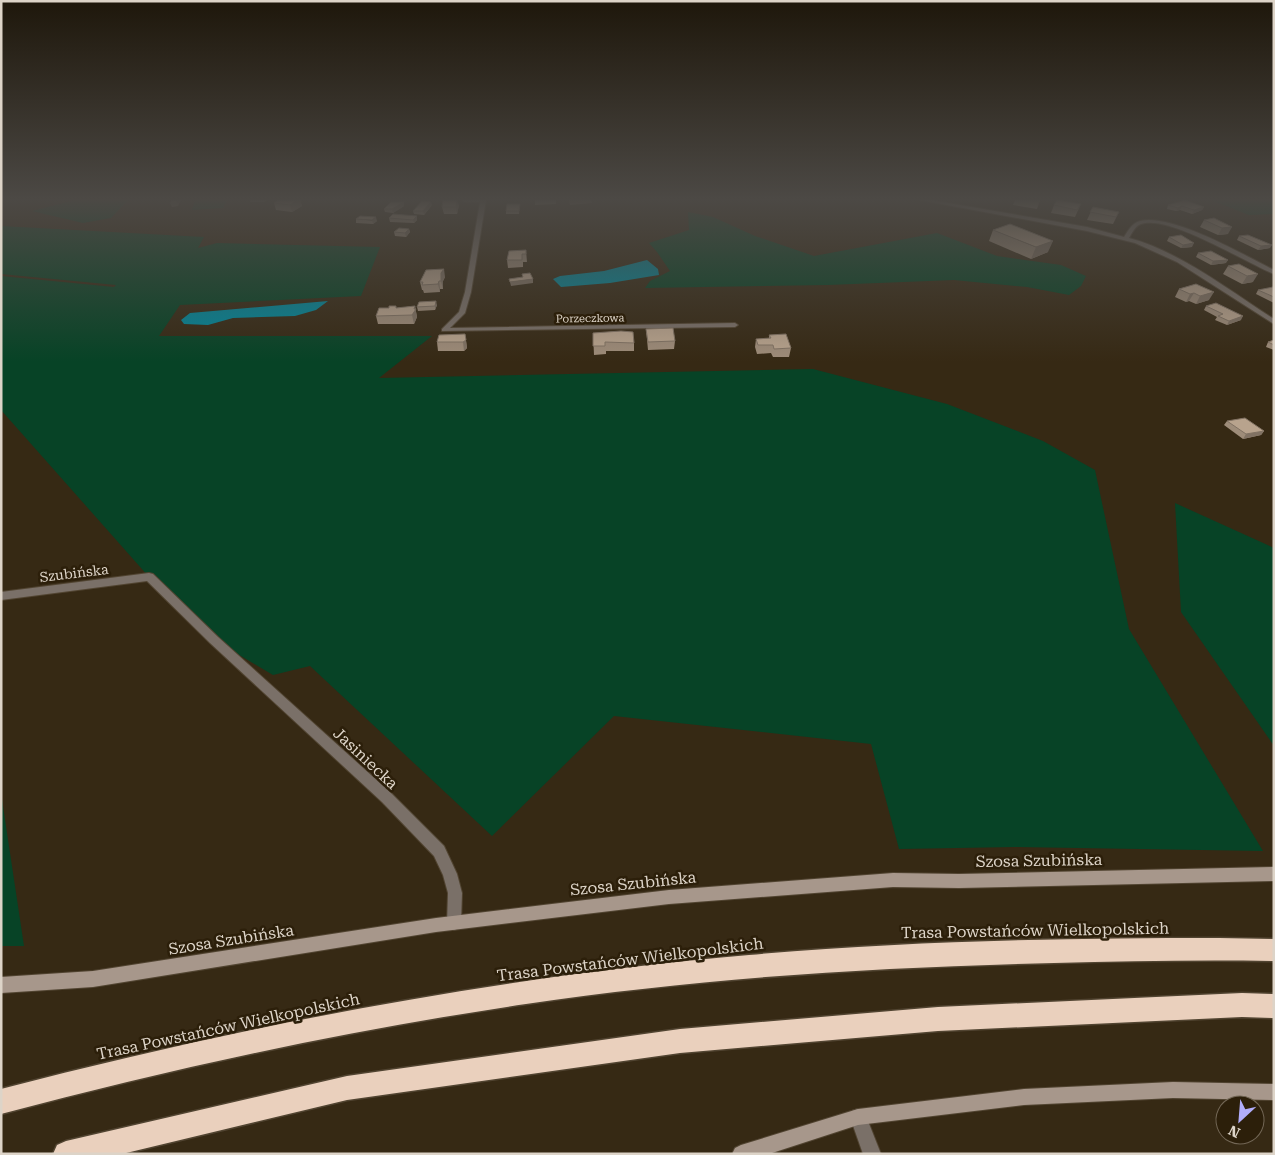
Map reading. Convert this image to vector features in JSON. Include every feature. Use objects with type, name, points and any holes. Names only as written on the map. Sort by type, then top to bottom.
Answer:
[{"type":"highway","name":"Trasa Powstańców Wielkopolskich","points":[[1,1102],[137,1068],[388,1014],[594,983],[718,969],[925,954],[1216,948],[1274,950]]},
{"type":"highway","points":[[66,1154],[346,1088],[680,1041],[938,1018],[1274,1006]]},
{"type":"street","name":"Porzeczkowa","points":[[474,254],[468,292],[462,313],[444,330],[735,325]]},
{"type":"street","points":[[1165,254],[1274,322]]},
{"type":"street","points":[[1237,254],[1274,272]]},
{"type":"street","name":"Szubińska","points":[[1,596],[149,577]]},
{"type":"street","name":"Jasiniecka","points":[[149,577],[214,640],[387,798],[438,851],[450,874],[455,893],[454,923]]},
{"type":"street","name":"Szosa Szubińska","points":[[1,985],[93,979],[454,923],[669,897],[893,880],[1274,874]]},
{"type":"street","points":[[740,1154],[858,1117],[1024,1097],[1173,1090],[1274,1092]]},
{"type":"street","points":[[858,1117],[872,1154]]},
{"type":"green space","points":[[1,254],[377,254],[361,296],[180,305],[159,336],[432,336],[379,378],[813,369],[947,404],[1043,441],[1095,470],[1129,629],[1263,851],[1015,847],[899,849],[871,744],[614,716],[492,836],[310,666],[273,675],[214,640],[149,577],[1,410],[1,276],[114,287],[116,285],[1,274]]},
{"type":"green space","points":[[658,254],[808,254],[814,256],[825,254],[992,254],[1061,265],[1086,276],[1081,286],[1069,295],[1027,287],[954,280],[828,285],[645,288],[650,281],[670,271]]},
{"type":"green space","points":[[1175,503],[1274,548],[1274,746],[1181,612]]},
{"type":"green space","points":[[1,793],[24,946],[1,946]]},
{"type":"water","points":[[647,260],[658,269],[659,275],[610,283],[561,287],[553,279],[560,276],[604,271]]},
{"type":"water","points":[[328,301],[316,310],[295,316],[233,318],[208,325],[184,324],[181,320],[190,313]]},
{"type":"building","points":[[508,254],[526,254],[522,254],[522,260],[507,260]]},
{"type":"building","points":[[1200,254],[1216,254],[1228,260],[1213,261]]},
{"type":"building","points":[[1239,264],[1258,274],[1247,276],[1228,266]]},
{"type":"building","points":[[444,269],[441,273],[441,281],[438,284],[422,285],[423,282],[420,282],[426,270]]},
{"type":"building","points":[[530,273],[533,279],[510,282],[509,279],[523,277],[522,274]]},
{"type":"building","points":[[1196,284],[1214,292],[1200,296],[1179,289]]},
{"type":"building","points":[[1273,287],[1274,297],[1258,290]]},
{"type":"building","points":[[436,301],[435,306],[417,307],[419,302]]},
{"type":"building","points":[[1216,303],[1243,316],[1229,321],[1218,316],[1223,314],[1206,306]]},
{"type":"building","points":[[389,306],[396,306],[396,308],[415,306],[414,309],[416,309],[412,315],[376,316],[379,308],[389,308]]},
{"type":"building","points":[[673,328],[675,341],[648,342],[646,329]]},
{"type":"building","points":[[633,332],[634,343],[605,342],[605,346],[593,346],[593,333]]},
{"type":"building","points":[[465,334],[466,340],[463,342],[437,342],[439,335]]},
{"type":"building","points":[[786,334],[791,348],[774,349],[773,345],[758,345],[756,339],[771,338],[769,335]]},
{"type":"building","points":[[1245,418],[1264,431],[1246,434],[1227,421]]}]
